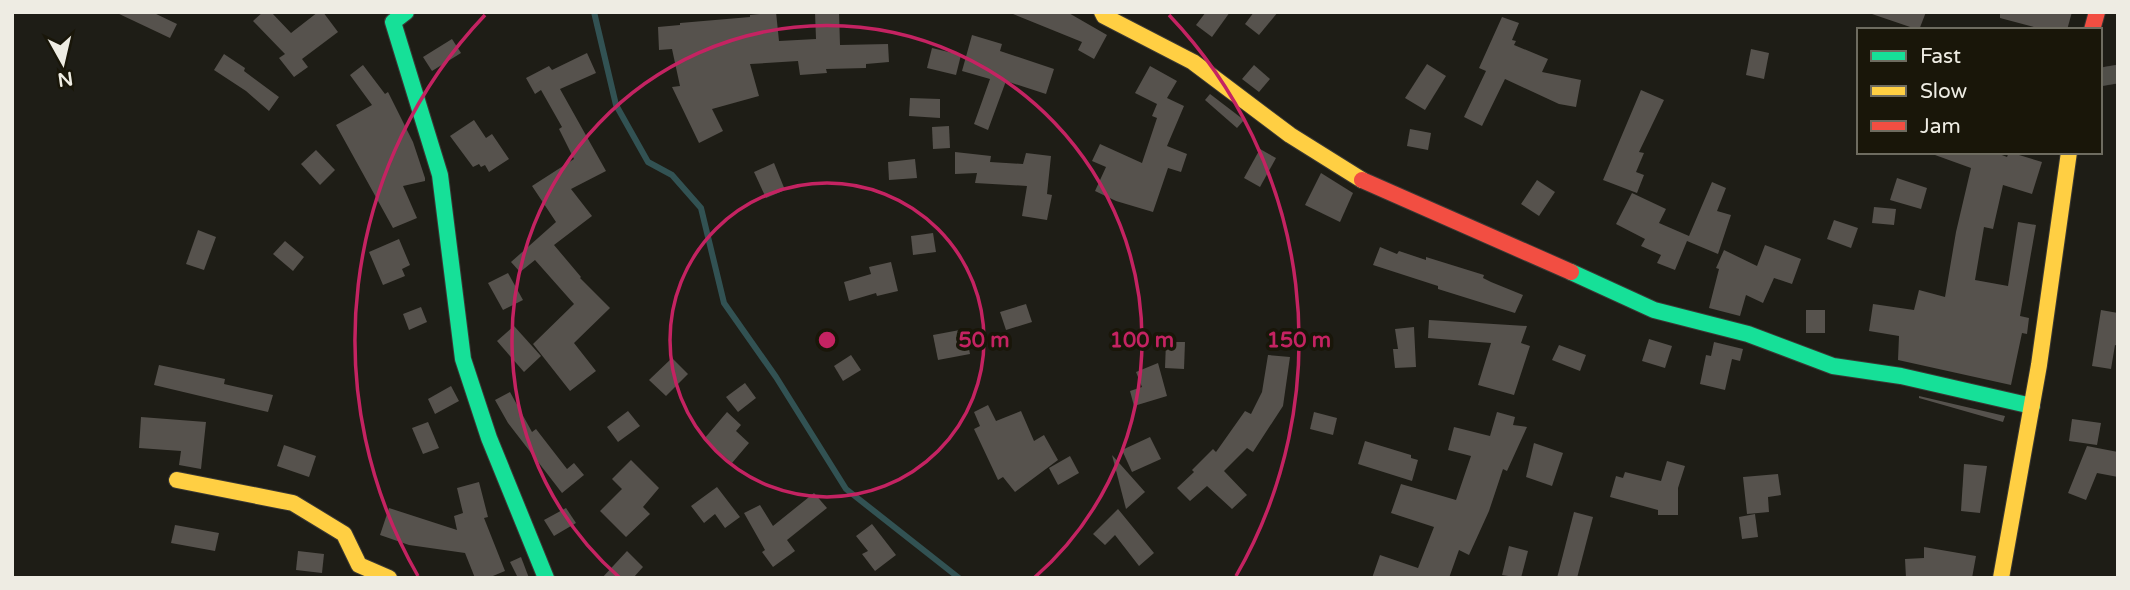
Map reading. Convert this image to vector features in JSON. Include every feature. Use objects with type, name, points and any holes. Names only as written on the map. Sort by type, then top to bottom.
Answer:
[{"type":"street","points":[[406,12],[393,22],[440,175],[463,359],[489,438],[546,578]]},
{"type":"street","points":[[1102,12],[1104,16],[1193,62],[1290,135],[1360,179],[1395,197],[1470,226],[1654,310],[1748,334],[1833,366],[1901,376],[2032,406]]},
{"type":"street","points":[[2001,578],[2032,406],[2069,154]]},
{"type":"street","points":[[177,480],[293,503],[344,534],[359,565],[389,578]]},
{"type":"building","points":[[115,12],[152,12],[177,24],[170,38]]},
{"type":"building","points":[[263,12],[271,12],[291,33],[318,12],[323,12],[338,32],[302,59],[308,67],[294,77],[279,58],[285,54],[253,21]]},
{"type":"building","points":[[760,12],[776,12],[779,41],[816,39],[815,12],[839,12],[840,45],[888,44],[889,62],[866,64],[866,68],[826,69],[827,73],[800,75],[798,61],[750,64],[759,96],[712,109],[723,131],[699,143],[672,87],[680,86],[672,49],[659,50],[658,27],[750,17]]},
{"type":"building","points":[[1008,12],[1067,12],[1107,35],[1094,59],[1078,50],[1082,42]]},
{"type":"building","points":[[1206,12],[1230,12],[1212,37],[1196,25]]},
{"type":"building","points":[[1254,12],[1278,12],[1259,35],[1245,24]]},
{"type":"building","points":[[1872,12],[1926,12],[1920,28]]},
{"type":"building","points":[[2000,12],[2072,12],[2068,28],[2038,28],[2000,18]]},
{"type":"building","points":[[1502,17],[1519,23],[1512,40],[1516,41],[1514,45],[1548,59],[1542,72],[1581,80],[1576,107],[1559,104],[1505,79],[1482,126],[1464,117],[1486,71],[1479,68]]},
{"type":"building","points":[[972,35],[1002,44],[1000,51],[1054,69],[1046,94],[1006,81],[988,130],[974,124],[990,79],[962,71]]},
{"type":"building","points":[[452,39],[461,53],[432,71],[423,57]]},
{"type":"building","points":[[932,48],[961,55],[956,75],[927,68]]},
{"type":"building","points":[[1751,49],[1769,53],[1764,79],[1746,75]]},
{"type":"building","points":[[587,53],[596,73],[560,89],[606,171],[571,189],[592,216],[554,245],[580,278],[610,308],[574,343],[596,371],[570,391],[533,344],[574,304],[535,260],[520,272],[511,262],[556,222],[532,186],[574,159],[559,129],[562,127],[541,90],[535,94],[526,78],[549,66],[552,70]]},
{"type":"building","points":[[224,54],[279,97],[269,111],[246,91],[214,70]]},
{"type":"building","points":[[1427,64],[1446,76],[1425,110],[1405,98]]},
{"type":"building","points":[[363,65],[385,94],[388,92],[413,142],[425,178],[425,181],[403,186],[417,218],[393,228],[336,125],[372,105],[350,75]]},
{"type":"building","points":[[1254,65],[1270,79],[1259,92],[1242,79]]},
{"type":"building","points":[[1150,66],[1177,81],[1167,98],[1184,106],[1167,146],[1187,154],[1181,172],[1168,168],[1153,212],[1116,201],[1095,191],[1106,167],[1092,161],[1100,144],[1142,163],[1157,118],[1152,116],[1157,104],[1135,93]]},
{"type":"building","points":[[1641,90],[1664,100],[1639,152],[1644,153],[1636,172],[1644,175],[1637,193],[1603,180]]},
{"type":"building","points":[[1210,94],[1244,120],[1237,128],[1205,100]]},
{"type":"building","points":[[910,98],[940,99],[940,118],[909,116]]},
{"type":"building","points":[[474,120],[486,138],[492,134],[509,159],[489,172],[485,165],[473,167],[450,136]]},
{"type":"building","points":[[949,126],[950,148],[933,149],[932,127]]},
{"type":"building","points":[[1410,129],[1431,133],[1428,150],[1407,146]]},
{"type":"building","points":[[1260,149],[1276,158],[1260,187],[1244,178]]},
{"type":"building","points":[[316,150],[335,170],[320,185],[301,164]]},
{"type":"building","points":[[955,152],[991,156],[990,162],[1023,164],[1026,153],[1051,156],[1047,194],[1052,195],[1047,220],[1022,216],[1027,186],[975,183],[977,173],[955,174]]},
{"type":"building","points":[[1999,154],[2007,157],[2008,154],[2016,154],[2042,162],[2032,194],[2003,185],[1993,229],[1984,227],[1975,280],[2008,286],[2018,222],[2036,225],[2020,316],[2029,318],[2027,334],[2022,333],[2011,385],[1898,360],[1899,336],[1869,331],[1873,304],[1914,310],[1919,290],[1945,297],[1971,168],[1935,155]]},
{"type":"building","points":[[915,159],[917,178],[889,180],[888,162]]},
{"type":"building","points":[[774,163],[785,190],[766,198],[754,172]]},
{"type":"building","points":[[1321,173],[1353,193],[1340,222],[1305,205]]},
{"type":"building","points":[[1897,178],[1927,188],[1921,209],[1890,200]]},
{"type":"building","points":[[1537,180],[1555,192],[1539,216],[1521,204]]},
{"type":"building","points":[[1712,182],[1726,188],[1717,211],[1731,215],[1718,254],[1687,241],[1675,270],[1657,263],[1661,255],[1641,246],[1645,239],[1616,224],[1632,193],[1666,209],[1659,223],[1689,236]]},
{"type":"building","points":[[1874,207],[1896,209],[1894,225],[1872,223]]},
{"type":"building","points":[[1834,220],[1858,228],[1851,248],[1827,239]]},
{"type":"building","points":[[198,230],[216,237],[204,270],[186,264]]},
{"type":"building","points":[[933,233],[936,252],[913,255],[911,236]]},
{"type":"building","points":[[399,239],[410,265],[402,269],[405,276],[383,285],[369,252]]},
{"type":"building","points":[[285,241],[304,257],[293,271],[273,254]]},
{"type":"building","points":[[1765,245],[1801,259],[1792,284],[1774,278],[1763,303],[1746,295],[1740,316],[1709,308],[1719,269],[1716,268],[1724,250],[1757,266]]},
{"type":"building","points":[[1380,247],[1397,254],[1399,251],[1426,260],[1426,257],[1484,275],[1483,278],[1523,295],[1515,313],[1438,289],[1438,286],[1373,265]]},
{"type":"building","points":[[891,262],[898,291],[877,296],[876,293],[849,301],[844,282],[871,274],[869,267]]},
{"type":"building","points":[[508,273],[523,300],[503,310],[488,283]]},
{"type":"building","points":[[1026,304],[1032,322],[1006,330],[1000,312]]},
{"type":"building","points":[[421,307],[427,322],[409,330],[403,314]]},
{"type":"building","points":[[1806,310],[1825,310],[1825,333],[1806,333]]},
{"type":"building","points":[[2101,310],[2118,313],[2118,346],[2115,345],[2111,369],[2092,366]]},
{"type":"building","points":[[1429,320],[1527,326],[1521,343],[1530,346],[1514,395],[1478,385],[1491,343],[1428,338]]},
{"type":"building","points":[[514,326],[541,356],[524,372],[497,341]]},
{"type":"building","points":[[1414,327],[1416,367],[1395,368],[1393,349],[1398,349],[1395,329]]},
{"type":"building","points":[[965,329],[970,354],[938,360],[933,335]]},
{"type":"building","points":[[1649,339],[1672,346],[1665,368],[1642,361]]},
{"type":"building","points":[[1166,342],[1185,342],[1184,369],[1165,368]]},
{"type":"building","points":[[1714,342],[1743,349],[1740,361],[1732,359],[1725,390],[1700,384],[1706,355],[1711,356]]},
{"type":"building","points":[[1559,345],[1586,355],[1580,371],[1552,360]]},
{"type":"building","points":[[851,355],[861,370],[843,381],[834,366]]},
{"type":"building","points":[[1268,355],[1290,357],[1283,406],[1253,452],[1247,448],[1224,471],[1247,495],[1232,509],[1207,486],[1190,501],[1177,488],[1213,449],[1216,452],[1245,411],[1251,414],[1262,392]]},
{"type":"building","points":[[672,358],[688,374],[666,396],[649,380]]},
{"type":"building","points":[[1158,363],[1167,396],[1134,406],[1130,391],[1142,387],[1136,372]]},
{"type":"building","points":[[159,365],[225,379],[224,384],[273,395],[268,412],[154,385]]},
{"type":"building","points":[[745,383],[756,398],[738,412],[726,397]]},
{"type":"building","points":[[451,386],[459,401],[435,414],[428,399]]},
{"type":"building","points":[[510,392],[532,432],[536,429],[567,469],[574,463],[584,475],[562,493],[508,423],[495,400]]},
{"type":"building","points":[[1919,396],[2005,416],[2003,422]]},
{"type":"building","points":[[988,405],[996,421],[1021,411],[1034,441],[1044,435],[1058,460],[1015,492],[1003,477],[998,480],[974,429],[980,426],[974,412]]},
{"type":"building","points":[[628,411],[640,426],[618,442],[607,427]]},
{"type":"building","points":[[727,412],[741,425],[736,431],[749,443],[732,463],[704,439]]},
{"type":"building","points":[[1314,412],[1337,418],[1333,435],[1310,429]]},
{"type":"building","points":[[1497,412],[1515,417],[1513,425],[1527,427],[1507,471],[1503,469],[1489,511],[1469,555],[1459,550],[1449,578],[1372,578],[1380,555],[1418,568],[1434,527],[1391,513],[1401,484],[1456,500],[1471,456],[1448,450],[1454,427],[1490,436]]},
{"type":"building","points":[[141,417],[206,422],[201,469],[179,465],[181,451],[139,448]]},
{"type":"building","points":[[2072,419],[2101,423],[2097,445],[2069,441]]},
{"type":"building","points":[[428,422],[439,448],[423,454],[412,428]]},
{"type":"building","points":[[1150,437],[1161,459],[1132,472],[1122,450]]},
{"type":"building","points":[[1365,441],[1411,455],[1411,458],[1418,460],[1412,481],[1358,464]]},
{"type":"building","points":[[1534,443],[1563,453],[1552,486],[1526,477]]},
{"type":"building","points":[[284,445],[316,456],[309,477],[277,466]]},
{"type":"building","points":[[2087,446],[2118,452],[2118,477],[2097,473],[2086,500],[2068,493]]},
{"type":"building","points":[[1112,455],[1145,492],[1126,509]]},
{"type":"building","points":[[1070,456],[1079,473],[1058,485],[1049,468]]},
{"type":"building","points":[[631,460],[659,488],[643,507],[650,514],[626,537],[600,511],[622,489],[612,479]]},
{"type":"building","points":[[1667,461],[1685,466],[1678,488],[1678,515],[1658,515],[1658,510],[1610,497],[1616,476],[1623,478],[1625,472],[1661,481]]},
{"type":"building","points":[[1964,464],[1987,466],[1980,513],[1961,511]]},
{"type":"building","points":[[1778,474],[1781,495],[1768,497],[1769,512],[1747,514],[1743,477]]},
{"type":"building","points":[[479,482],[488,517],[484,518],[505,571],[488,578],[475,578],[465,553],[409,545],[380,535],[389,508],[457,530],[454,516],[463,513],[457,488]]},
{"type":"building","points":[[717,487],[740,517],[725,528],[715,514],[704,523],[691,506]]},
{"type":"building","points":[[814,493],[827,508],[787,540],[795,551],[773,567],[762,552],[765,550],[744,513],[760,505],[773,526]]},
{"type":"building","points":[[566,508],[576,523],[554,536],[544,520]]},
{"type":"building","points":[[1118,509],[1154,553],[1139,566],[1115,535],[1105,545],[1093,534]]},
{"type":"building","points":[[1574,512],[1593,517],[1577,578],[1557,578]]},
{"type":"building","points":[[1755,514],[1758,537],[1742,539],[1739,517]]},
{"type":"building","points":[[872,524],[896,555],[875,571],[862,554],[868,551],[856,536]]},
{"type":"building","points":[[175,525],[219,533],[215,551],[171,543]]},
{"type":"building","points":[[1509,546],[1528,551],[1521,578],[1502,575]]},
{"type":"building","points":[[1924,547],[1976,556],[1972,578],[1906,578],[1905,559],[1924,558]]},
{"type":"building","points":[[298,551],[324,554],[322,573],[296,570]]},
{"type":"building","points":[[627,551],[643,567],[633,578],[602,578]]},
{"type":"building","points":[[521,557],[529,578],[518,578],[510,562]]},
{"type":"waterway","points":[[594,12],[616,105],[648,162],[672,175],[701,208],[724,303],[776,377],[846,489],[959,578]]},
{"type":"traffic: fast","points":[[406,12],[393,22],[440,175],[463,359],[489,438],[546,578]]},
{"type":"traffic: fast","points":[[1571,272],[1654,310],[1748,334],[1833,366],[1901,376],[2032,406]]},
{"type":"traffic: slow","points":[[1102,12],[1104,16],[1193,62],[1290,135],[1362,180]]},
{"type":"traffic: slow","points":[[2001,578],[2039,365],[2069,154]]},
{"type":"traffic: slow","points":[[177,480],[293,503],[344,534],[359,565],[389,578]]},
{"type":"traffic: jam","points":[[2093,28],[2097,12]]},
{"type":"traffic: jam","points":[[1362,180],[1571,272]]}]
